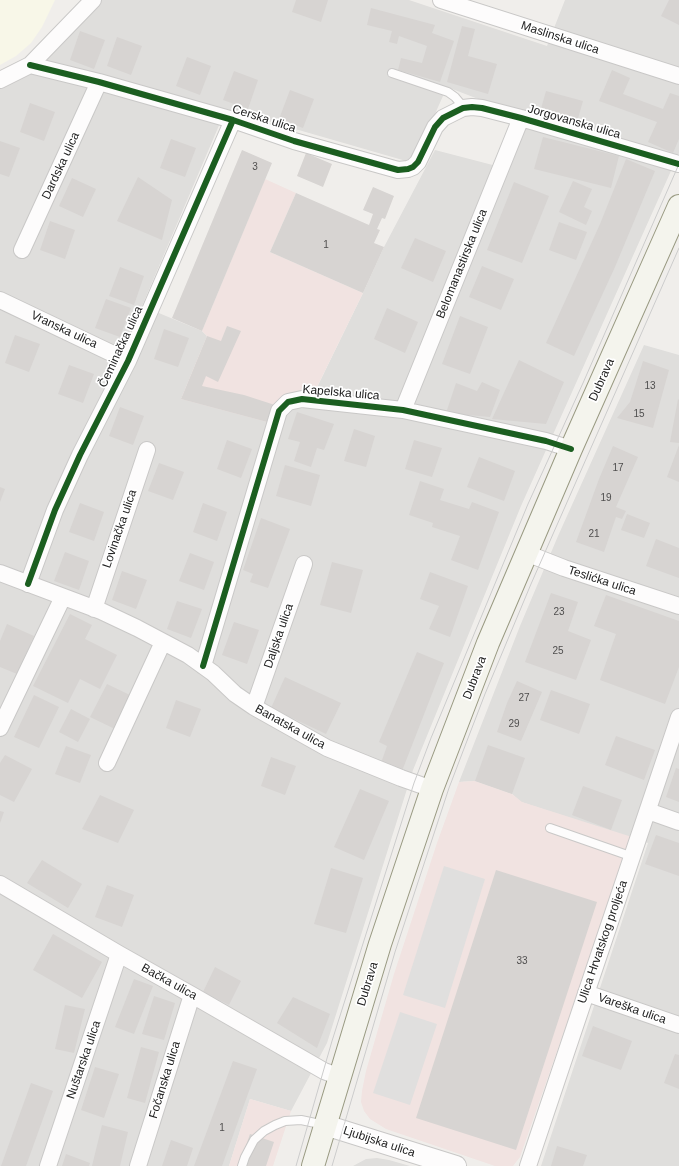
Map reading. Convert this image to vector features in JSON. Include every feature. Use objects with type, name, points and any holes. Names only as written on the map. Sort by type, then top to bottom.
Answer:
[{"type":"main road","name":"Dubrava","points":[[313,1166],[380,944],[432,789],[488,643],[526,553],[679,206]]},
{"type":"street","points":[[0,80],[30,65],[93,0]]},
{"type":"street","name":"Maslinska ulica","points":[[441,0],[679,76]]},
{"type":"street","name":"Cerska ulica","points":[[30,65],[99,82],[233,120],[294,141],[398,170],[408,170],[413,167],[423,153],[435,127],[443,118],[463,108]]},
{"type":"street","name":"Dardska ulica","points":[[22,250],[99,82]]},
{"type":"street","name":"Jorgovanska ulica","points":[[463,108],[482,108],[521,118],[679,164]]},
{"type":"street","name":"Belomanastirska ulica","points":[[403,410],[521,118]]},
{"type":"street","name":"Čeminačka ulica","points":[[28,584],[55,510],[80,455],[128,361],[233,120]]},
{"type":"street","name":"Vranska ulica","points":[[0,300],[128,361]]},
{"type":"street","name":"Kapelska ulica","points":[[203,666],[279,411],[288,402],[302,399],[403,410],[546,441],[571,449]]},
{"type":"street","name":"Lovinačka ulica","points":[[94,609],[147,450]]},
{"type":"street","name":"Teslićka ulica","points":[[526,553],[564,568],[679,606]]},
{"type":"street","name":"Daljska ulica","points":[[254,708],[304,564]]},
{"type":"street","name":"Banatska ulica","points":[[0,573],[94,609],[137,628],[188,655],[254,708],[327,748],[432,789]]},
{"type":"street","points":[[0,728],[63,597]]},
{"type":"street","points":[[107,763],[163,642]]},
{"type":"street","name":"Ulica Hrvatskog proljeća","points":[[528,1166],[679,717]]},
{"type":"street","points":[[648,811],[679,822]]},
{"type":"street","name":"Bačka ulica","points":[[0,884],[324,1071],[340,1077]]},
{"type":"street","name":"Nuštarska ulica","points":[[48,1166],[119,954]]},
{"type":"street","name":"Vareška ulica","points":[[586,993],[679,1025]]},
{"type":"street","name":"Fočanska ulica","points":[[138,1166],[192,995]]},
{"type":"street","name":"Ljubijska ulica","points":[[325,1125],[456,1166]]},
{"type":"lane","points":[[392,73],[448,92],[460,102],[463,108]]},
{"type":"lane","points":[[550,828],[633,857]]},
{"type":"lane","points":[[242,1166],[254,1140],[264,1131],[275,1125],[285,1121],[301,1120],[325,1125]]},
{"type":"shaded area","points":[[0,0],[55,0],[42,27],[31,43],[16,56],[0,65]]},
{"type":"shaded area","points":[[99,0],[409,0],[547,46],[565,0],[679,0],[679,153],[521,506],[413,770],[327,1043],[291,1111],[250,1099],[229,1166],[0,1166],[0,88]],"holes":[[[447,87],[528,118],[508,169],[435,150],[384,247],[307,408],[287,409],[181,399],[207,336],[202,331],[142,306],[226,109],[413,163]]]},
{"type":"shaded area","points":[[265,179],[296,193],[270,252],[363,293],[315,391],[286,397],[271,423],[181,399],[207,336],[202,331]]},
{"type":"shaded area","points":[[644,345],[679,355],[679,1166],[541,1166],[648,843],[521,802],[512,794],[475,781],[459,782],[520,626],[558,536]]},
{"type":"shaded area","points":[[475,781],[512,794],[522,802],[632,837],[520,1157],[513,1166],[495,1166],[386,1129],[370,1119],[364,1111],[361,1102],[366,1071],[394,974],[437,843],[459,782]]},
{"type":"shaded area","points":[[444,866],[485,879],[445,1008],[403,995]]},
{"type":"shaded area","points":[[400,1012],[437,1024],[410,1105],[373,1093]]},
{"type":"shaded area","points":[[250,1099],[291,1111],[273,1166],[229,1166]]},
{"type":"shaded area","points":[[377,1158],[410,1166],[353,1166],[366,1159]]},
{"type":"building","points":[[296,0],[328,0],[321,22],[292,12]]},
{"type":"building","points":[[669,0],[679,0],[679,25],[661,16]]},
{"type":"building","points":[[371,8],[435,25],[432,33],[454,41],[440,82],[398,70],[401,58],[422,63],[427,46],[399,36],[397,44],[389,42],[392,31],[367,25]]},
{"type":"building","points":[[462,26],[475,29],[468,56],[497,64],[488,94],[447,82]]},
{"type":"building","points":[[80,31],[105,40],[94,69],[70,60]]},
{"type":"building","points":[[117,37],[142,46],[131,75],[107,66]]},
{"type":"building","points":[[187,57],[211,66],[200,95],[176,86]]},
{"type":"building","points":[[612,70],[630,78],[623,94],[663,109],[670,93],[679,96],[679,139],[673,153],[648,142],[657,122],[599,101]]},
{"type":"building","points":[[234,71],[258,80],[248,109],[223,100]]},
{"type":"building","points":[[290,90],[314,99],[303,128],[279,119]]},
{"type":"building","points":[[546,91],[583,101],[575,129],[538,119]]},
{"type":"building","points":[[30,103],[55,112],[44,141],[20,132]]},
{"type":"building","points":[[543,137],[619,156],[611,188],[534,169]]},
{"type":"building","points":[[171,139],[196,148],[185,177],[160,168]]},
{"type":"building","points":[[0,141],[20,148],[9,177],[0,174]]},
{"type":"building","points":[[242,150],[272,163],[202,331],[172,318]]},
{"type":"building","points":[[306,153],[332,164],[323,187],[297,176]]},
{"type":"building","points":[[626,159],[655,171],[615,267],[574,356],[546,343],[600,224]]},
{"type":"building","points":[[138,177],[172,200],[162,240],[117,221]]},
{"type":"building","points":[[72,178],[96,189],[83,217],[59,206]]},
{"type":"building","points":[[573,181],[592,189],[584,207],[592,211],[586,225],[559,212]]},
{"type":"building","points":[[514,182],[549,196],[522,263],[487,250]]},
{"type":"building","points":[[373,187],[394,196],[385,219],[382,218],[377,229],[380,230],[374,243],[384,247],[363,293],[270,252],[296,193],[369,225],[373,214],[363,210]]},
{"type":"building","points":[[50,221],[75,230],[65,259],[40,250]]},
{"type":"building","points":[[559,222],[587,232],[576,260],[549,250]]},
{"type":"building","points":[[415,238],[446,251],[433,282],[401,268]]},
{"type":"building","points":[[482,266],[514,279],[501,310],[469,297]]},
{"type":"building","points":[[120,267],[144,276],[134,305],[109,296]]},
{"type":"building","points":[[106,299],[131,308],[120,337],[95,328]]},
{"type":"building","points":[[387,308],[418,322],[405,353],[374,339]]},
{"type":"building","points":[[460,316],[488,327],[470,374],[442,364]]},
{"type":"building","points":[[227,326],[241,331],[218,382],[206,376],[202,386],[244,395],[278,406],[271,423],[181,399],[207,336],[221,341]]},
{"type":"building","points":[[164,329],[189,338],[178,367],[154,359]]},
{"type":"building","points":[[15,335],[40,344],[29,372],[5,363]]},
{"type":"building","points":[[519,360],[564,382],[546,424],[492,419]]},
{"type":"building","points":[[643,361],[669,370],[653,428],[617,418],[630,402]]},
{"type":"building","points":[[69,365],[94,374],[83,403],[58,394]]},
{"type":"building","points":[[482,382],[500,390],[490,417],[446,413],[456,383],[477,391]]},
{"type":"building","points":[[678,399],[679,400],[679,443],[670,442]]},
{"type":"building","points":[[120,407],[144,416],[133,445],[109,436]]},
{"type":"building","points":[[297,412],[334,424],[324,450],[317,448],[311,467],[294,461],[300,442],[288,439]]},
{"type":"building","points":[[354,429],[375,436],[366,467],[344,461]]},
{"type":"building","points":[[227,440],[252,449],[241,478],[217,469]]},
{"type":"building","points":[[414,440],[442,448],[432,477],[405,469]]},
{"type":"building","points":[[679,445],[679,482],[667,477]]},
{"type":"building","points":[[613,446],[638,457],[616,507],[626,511],[622,519],[616,517],[604,552],[576,542]]},
{"type":"building","points":[[479,457],[515,471],[504,501],[467,487]]},
{"type":"building","points":[[159,463],[184,472],[173,500],[148,491]]},
{"type":"building","points":[[285,465],[320,475],[311,506],[276,496]]},
{"type":"building","points":[[420,481],[444,489],[440,500],[469,509],[472,502],[499,512],[478,570],[451,560],[460,536],[432,527],[433,523],[409,515]]},
{"type":"building","points":[[0,487],[5,489],[0,502]]},
{"type":"building","points":[[80,503],[104,512],[94,541],[69,532]]},
{"type":"building","points":[[203,503],[227,512],[217,541],[193,532]]},
{"type":"building","points":[[627,514],[650,523],[644,538],[621,530]]},
{"type":"building","points":[[261,518],[290,529],[268,588],[250,582],[253,574],[243,570]]},
{"type":"building","points":[[656,539],[679,548],[679,578],[646,566]]},
{"type":"building","points":[[65,552],[89,561],[79,590],[54,581]]},
{"type":"building","points":[[190,553],[214,562],[204,590],[179,581]]},
{"type":"building","points":[[332,562],[363,570],[351,613],[320,605]]},
{"type":"building","points":[[122,571],[147,580],[136,609],[112,600]]},
{"type":"building","points":[[430,572],[468,586],[450,637],[429,629],[439,606],[420,599]]},
{"type":"building","points":[[551,593],[578,602],[568,631],[591,640],[576,680],[525,662]]},
{"type":"building","points":[[606,595],[679,621],[679,667],[665,704],[600,680],[616,634],[594,626]]},
{"type":"building","points":[[177,601],[202,609],[191,638],[167,629]]},
{"type":"building","points":[[70,614],[92,625],[85,639],[117,655],[100,689],[80,679],[68,703],[33,686]]},
{"type":"building","points":[[234,622],[259,630],[247,664],[222,655]]},
{"type":"building","points":[[7,624],[34,636],[17,674],[0,667],[0,641]]},
{"type":"building","points":[[417,652],[444,663],[402,771],[381,763],[387,746],[379,742]]},
{"type":"building","points":[[285,677],[341,703],[326,734],[271,708]]},
{"type":"building","points":[[517,681],[542,692],[521,741],[497,732],[507,703]]},
{"type":"building","points":[[107,684],[132,696],[117,730],[90,717]]},
{"type":"building","points":[[551,690],[590,704],[579,734],[540,720]]},
{"type":"building","points":[[34,695],[59,707],[39,748],[14,737]]},
{"type":"building","points":[[176,700],[201,709],[190,737],[166,728]]},
{"type":"building","points":[[71,709],[90,719],[78,742],[59,732]]},
{"type":"building","points":[[616,736],[655,750],[644,780],[605,765]]},
{"type":"building","points":[[488,745],[525,758],[512,794],[475,781]]},
{"type":"building","points":[[66,746],[91,755],[80,783],[55,774]]},
{"type":"building","points":[[5,755],[32,769],[14,802],[0,795],[0,763]]},
{"type":"building","points":[[271,757],[296,766],[285,795],[261,786]]},
{"type":"building","points":[[676,768],[679,769],[679,802],[666,797]]},
{"type":"building","points":[[583,786],[622,800],[611,830],[572,815]]},
{"type":"building","points":[[360,789],[389,801],[364,860],[334,847]]},
{"type":"building","points":[[100,795],[134,810],[118,843],[82,829]]},
{"type":"building","points":[[0,811],[4,812],[0,823]]},
{"type":"building","points":[[656,835],[679,843],[679,876],[645,864]]},
{"type":"building","points":[[42,860],[82,884],[68,908],[27,883]]},
{"type":"building","points":[[331,868],[363,878],[346,933],[314,924]]},
{"type":"building","points":[[496,870],[597,902],[516,1150],[416,1118]]},
{"type":"building","points":[[107,885],[134,895],[122,927],[95,917]]},
{"type":"building","points":[[53,934],[102,962],[82,998],[33,970]]},
{"type":"building","points":[[215,967],[241,981],[229,1005],[203,992]]},
{"type":"building","points":[[134,979],[153,986],[134,1034],[115,1027]]},
{"type":"building","points":[[154,996],[175,1003],[164,1040],[142,1034]]},
{"type":"building","points":[[293,997],[330,1014],[317,1048],[277,1023]]},
{"type":"building","points":[[65,1005],[85,1009],[74,1053],[55,1049]]},
{"type":"building","points":[[593,1026],[632,1041],[621,1070],[582,1056]]},
{"type":"building","points":[[141,1047],[159,1052],[145,1103],[127,1098]]},
{"type":"building","points":[[675,1054],[679,1055],[679,1089],[664,1083]]},
{"type":"building","points":[[233,1061],[257,1069],[222,1166],[194,1166]]},
{"type":"building","points":[[95,1067],[119,1074],[104,1118],[81,1110]]},
{"type":"building","points":[[31,1083],[53,1091],[26,1166],[1,1166]]},
{"type":"building","points":[[102,1125],[128,1132],[120,1166],[92,1166]]},
{"type":"building","points":[[250,1134],[274,1142],[266,1166],[239,1166]]},
{"type":"building","points":[[171,1140],[193,1148],[187,1166],[162,1166]]},
{"type":"building","points":[[557,1146],[587,1155],[583,1166],[551,1166]]},
{"type":"building","points":[[66,1154],[90,1163],[89,1166],[62,1166]]},
{"type":"tram line","points":[[296,1166],[332,1041],[414,783],[431,738],[528,504],[679,164]]},
{"type":"tram line","points":[[332,1166],[395,952],[449,788],[485,694],[531,584],[679,248]]},
{"type":"cycle path","points":[[30,65],[99,82],[233,120],[294,141],[398,170],[408,169],[413,167],[418,162],[435,127],[443,118],[463,108],[472,107],[482,108],[521,118],[679,164]]},
{"type":"cycle path","points":[[28,584],[55,510],[80,455],[128,361],[233,120]]},
{"type":"cycle path","points":[[203,666],[279,411],[288,402],[302,399],[403,410],[546,441],[571,449]]}]
